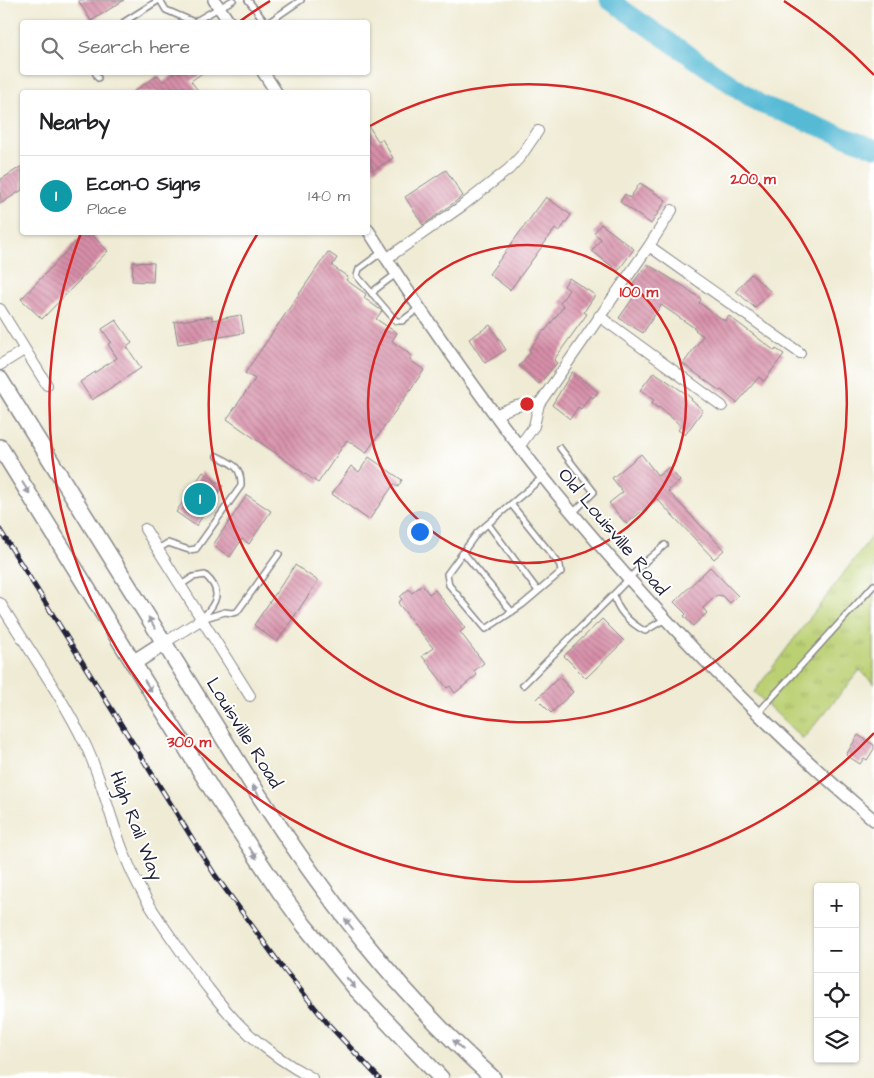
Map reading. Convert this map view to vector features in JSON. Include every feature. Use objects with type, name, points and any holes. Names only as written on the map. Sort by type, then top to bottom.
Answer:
[{"type":"main road","name":"Louisville Road","points":[[0,379],[278,826],[340,912],[408,994],[493,1078]]},
{"type":"main road","points":[[0,447],[234,824],[304,925],[367,1001],[440,1078]]},
{"type":"main road","points":[[133,663],[164,643]]},
{"type":"street","points":[[217,4],[228,20]]},
{"type":"street","points":[[265,75],[275,90]]},
{"type":"street","points":[[384,256],[462,206],[509,169],[538,131]]},
{"type":"street","points":[[519,447],[534,426],[538,404],[649,246],[672,210]]},
{"type":"street","name":"Old Louisville Road","points":[[370,233],[419,308],[519,447],[629,580],[758,714],[818,772],[874,820]]},
{"type":"street","points":[[649,246],[800,353]]},
{"type":"street","points":[[0,309],[47,385]]},
{"type":"street","points":[[599,316],[722,406]]},
{"type":"street","points":[[0,365],[24,350]]},
{"type":"street","points":[[496,415],[511,406],[524,403],[538,404]]},
{"type":"street","points":[[145,530],[250,696]]},
{"type":"street","name":"High Rail Way","points":[[0,603],[57,693],[82,738],[100,780],[127,863],[152,908],[206,986],[245,1032],[274,1056],[312,1078]]},
{"type":"street","points":[[164,643],[202,619]]},
{"type":"lane","points":[[127,20],[160,0],[166,10],[189,20]]},
{"type":"lane","points":[[197,20],[217,4],[233,0]]},
{"type":"lane","points":[[248,0],[263,20]]},
{"type":"lane","points":[[272,20],[301,0]]},
{"type":"lane","points":[[384,256],[359,270],[357,276],[396,321],[402,321],[419,308]]},
{"type":"lane","points":[[372,294],[396,274]]},
{"type":"lane","points":[[560,448],[594,492],[572,513]]},
{"type":"lane","points":[[158,550],[168,543],[189,550],[196,548],[241,486],[241,476],[233,464],[217,456]]},
{"type":"lane","points":[[511,504],[560,565],[561,572],[512,612],[486,629],[448,585],[446,574],[477,533],[488,524],[511,504],[543,477]]},
{"type":"lane","points":[[488,524],[538,591]]},
{"type":"lane","points":[[523,685],[647,560],[665,545]]},
{"type":"lane","points":[[463,552],[512,612]]},
{"type":"lane","points":[[202,619],[224,612],[237,612],[279,554]]},
{"type":"lane","points":[[180,586],[193,578],[205,575],[214,583],[217,595],[211,609],[202,619]]},
{"type":"lane","points":[[758,714],[874,585]]},
{"type":"lane","points":[[614,594],[615,603],[635,626],[645,631],[665,619]]},
{"type":"green space","points":[[874,533],[874,684],[860,670],[803,739],[754,692]]},
{"type":"building","points":[[78,0],[124,0],[93,20],[90,20]]},
{"type":"building","points":[[158,75],[163,82],[172,75],[200,75],[191,81],[198,90],[136,90]]},
{"type":"building","points":[[370,128],[378,141],[382,139],[393,158],[374,170],[370,163]]},
{"type":"building","points":[[20,167],[20,191],[0,204],[0,180]]},
{"type":"building","points":[[446,170],[463,196],[423,225],[405,197]]},
{"type":"building","points":[[640,183],[666,200],[651,224],[620,202],[625,194],[630,198]]},
{"type":"building","points":[[546,197],[571,215],[559,232],[555,229],[510,290],[489,274]]},
{"type":"building","points":[[601,224],[634,249],[618,271],[592,251],[601,239],[594,233]]},
{"type":"building","points":[[82,235],[92,235],[108,251],[42,319],[21,299]]},
{"type":"building","points":[[328,252],[337,258],[332,266],[348,277],[346,280],[366,294],[364,298],[382,311],[376,319],[397,333],[392,341],[412,356],[410,360],[424,370],[366,453],[347,440],[318,483],[227,419],[255,379],[245,373]]},
{"type":"building","points":[[133,262],[154,263],[153,282],[132,281]]},
{"type":"building","points":[[647,264],[701,299],[699,303],[725,321],[729,316],[775,351],[776,349],[784,354],[764,381],[759,377],[737,403],[683,364],[703,336],[696,329],[661,305],[643,333],[619,318],[640,288],[633,283]]},
{"type":"building","points":[[751,274],[770,291],[755,308],[736,291]]},
{"type":"building","points":[[569,278],[595,295],[584,312],[587,314],[554,360],[557,363],[539,384],[519,366],[531,352],[529,350],[544,330],[564,306],[560,303],[569,290],[564,286]]},
{"type":"building","points":[[241,315],[244,333],[178,344],[174,322],[212,316],[212,320]]},
{"type":"building","points":[[116,320],[132,343],[127,347],[141,368],[92,400],[80,382],[117,358],[108,344],[111,342],[102,329]]},
{"type":"building","points":[[490,325],[506,350],[485,363],[469,339]]},
{"type":"building","points":[[572,372],[598,392],[593,398],[590,396],[581,409],[578,407],[570,419],[552,405]]},
{"type":"building","points":[[654,372],[685,393],[703,410],[685,435],[678,430],[681,426],[659,407],[651,403],[654,400],[640,390]]},
{"type":"building","points":[[641,454],[658,476],[669,467],[680,481],[668,491],[724,550],[714,559],[657,499],[626,524],[609,503],[623,492],[612,478]]},
{"type":"building","points":[[369,457],[402,480],[398,487],[394,484],[369,520],[332,494],[351,466],[359,472]]},
{"type":"building","points":[[203,472],[223,486],[196,526],[176,512]]},
{"type":"building","points":[[247,495],[271,511],[249,544],[242,539],[230,557],[213,545]]},
{"type":"building","points":[[295,565],[318,581],[277,642],[254,625]]},
{"type":"building","points":[[710,567],[738,596],[730,603],[723,596],[717,595],[703,608],[707,613],[693,626],[684,616],[686,614],[674,602]]},
{"type":"building","points":[[422,585],[429,594],[435,590],[465,628],[460,632],[484,663],[474,671],[477,675],[455,693],[450,686],[447,688],[422,656],[433,648],[398,603],[402,599],[400,597],[409,589],[412,593]]},
{"type":"building","points":[[602,619],[624,641],[586,678],[564,656]]},
{"type":"building","points":[[559,677],[573,692],[551,713],[537,699]]},
{"type":"building","points":[[858,735],[874,745],[874,749],[867,760],[864,758],[860,764],[846,755]]},
{"type":"waterway","points":[[609,0],[760,104],[874,148]]},
{"type":"railway","points":[[0,530],[215,875],[282,967],[329,1025],[379,1078]]},
{"type":"place","name":"Econ-O Signs","points":[[200,499]]}]
